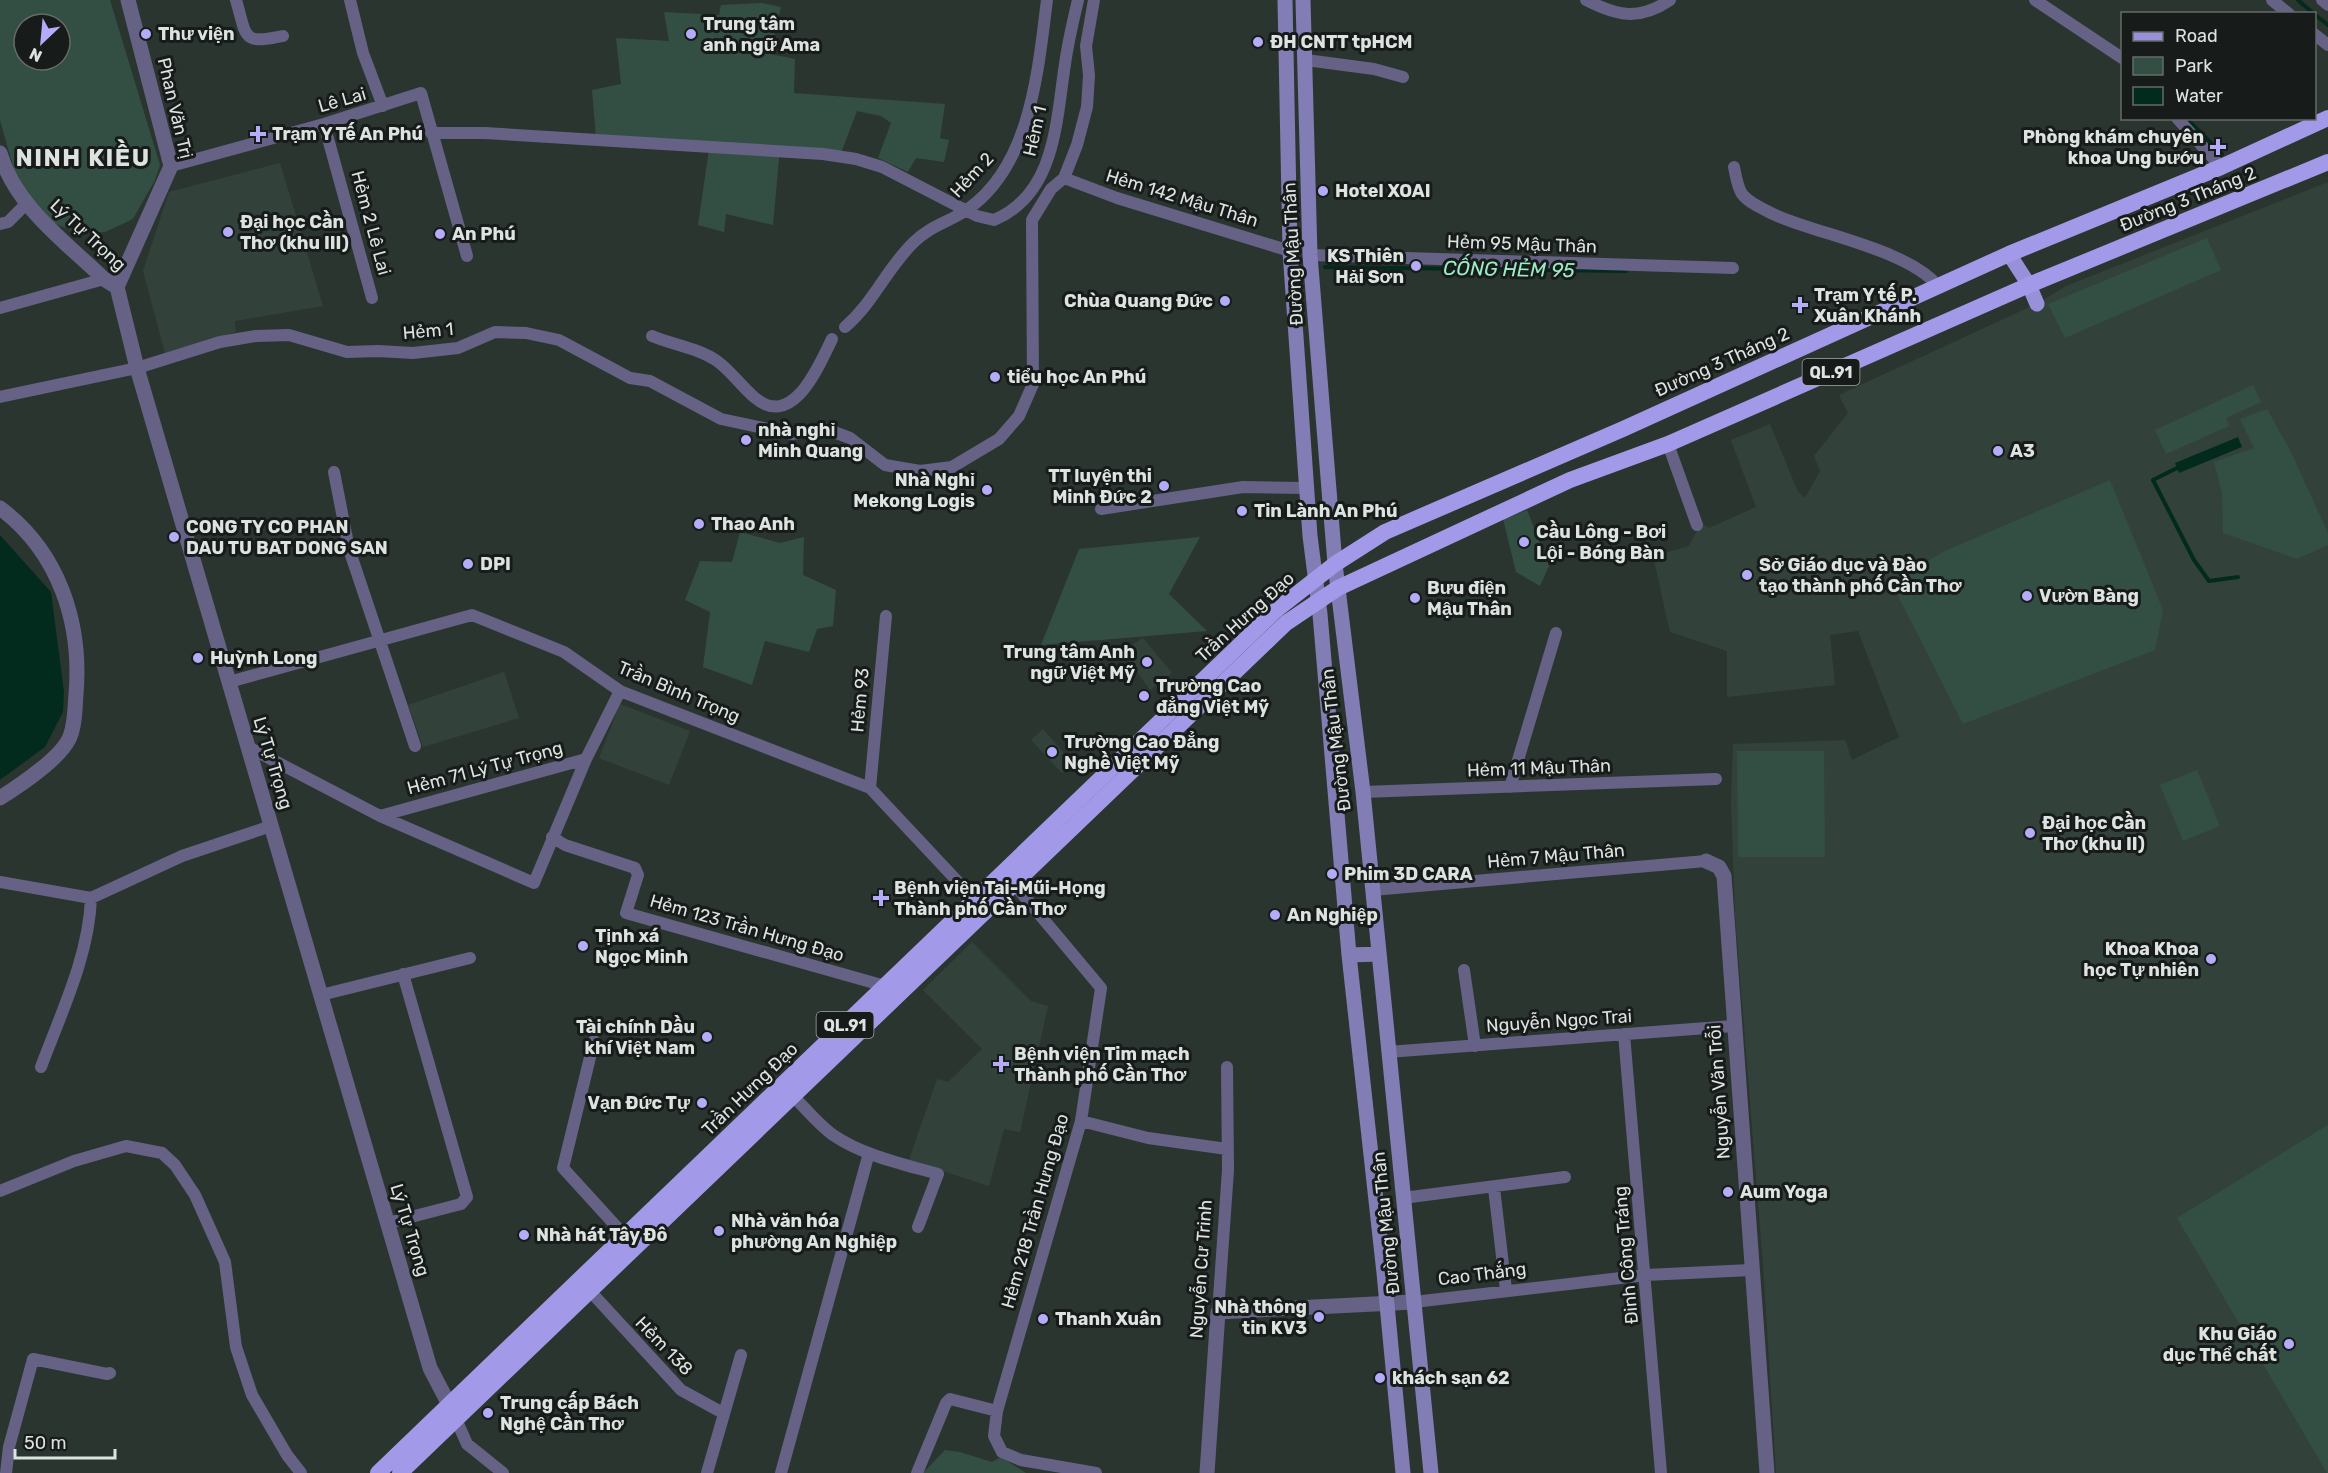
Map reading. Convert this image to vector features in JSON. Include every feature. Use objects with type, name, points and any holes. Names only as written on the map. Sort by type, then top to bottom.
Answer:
[{"type":"highway","name":"Đường 3 Tháng 2","points":[[1335,564],[1385,532],[1623,429],[2009,254],[2221,167],[2328,118]]},
{"type":"highway","name":"Đường 3 Tháng 2","points":[[1338,588],[1570,480],[1668,444],[2029,285],[2328,162]]},
{"type":"highway","name":"Trần Hưng Đạo","points":[[400,1473],[453,1412],[625,1236],[1275,611],[1335,564]]},
{"type":"highway","name":"Trần Hưng Đạo","points":[[378,1473],[453,1412],[590,1291],[1286,623],[1338,588]]},
{"type":"main road","name":"Đường Mậu Thân","points":[[1285,0],[1290,251],[1306,488],[1349,956],[1402,1473]]},
{"type":"main road","name":"Đường Mậu Thân","points":[[1303,0],[1310,255],[1335,564],[1363,792],[1431,1473]]},
{"type":"main road","points":[[1290,251],[1310,255]]},
{"type":"main road","points":[[2009,254],[2029,285],[2037,303]]},
{"type":"main road","points":[[1349,956],[1379,954]]},
{"type":"street","name":"Phan Văn Trị","points":[[110,283],[171,166],[128,0]]},
{"type":"street","points":[[236,0],[247,35],[251,40],[258,42],[283,36]]},
{"type":"street","name":"Lê Lai","points":[[350,0],[363,53],[383,106]]},
{"type":"street","name":"Hẻm 2","points":[[845,327],[864,310],[890,269],[915,240],[936,224],[968,209],[1007,165],[1018,143],[1035,82],[1047,0]]},
{"type":"street","name":"Hẻm 1","points":[[968,209],[986,220],[994,220],[1022,203],[1040,179],[1056,128],[1077,0]]},
{"type":"street","points":[[1064,178],[1077,145],[1087,107],[1089,75],[1086,46],[1094,0]]},
{"type":"street","points":[[1586,0],[1608,12],[1642,15],[1671,0]]},
{"type":"street","points":[[2035,0],[2121,57]]},
{"type":"street","points":[[2272,0],[2287,12]]},
{"type":"street","points":[[2322,0],[2328,5]]},
{"type":"street","points":[[2316,36],[2328,45]]},
{"type":"street","points":[[1306,60],[1374,69],[1403,77]]},
{"type":"street","name":"Lê Lai","points":[[171,166],[324,124],[421,93],[467,256]]},
{"type":"street","points":[[2179,120],[2221,167]]},
{"type":"street","name":"Hẻm 2 Lê Lai","points":[[324,124],[372,298]]},
{"type":"street","points":[[431,133],[485,133],[823,154],[882,167],[968,209]]},
{"type":"street","name":"Lý Tự Trọng","points":[[0,153],[4,167],[26,204],[110,283],[430,1368],[453,1412]]},
{"type":"street","points":[[1734,167],[1743,194],[1757,206],[1817,231],[1879,251],[1924,273],[1938,286]]},
{"type":"street","name":"Hẻm 1","points":[[0,397],[136,368],[220,342],[256,336],[289,335],[347,352],[413,353],[458,348],[495,332],[526,333],[559,340],[630,378],[650,381],[721,419],[792,434],[822,428],[850,438],[885,465],[920,471],[952,467],[999,439],[1019,416],[1032,384],[1032,220],[1051,189],[1064,178]]},
{"type":"street","name":"Hẻm 142 Mậu Thân","points":[[1064,178],[1117,198],[1290,251]]},
{"type":"street","points":[[0,224],[8,222],[26,204]]},
{"type":"street","name":"Hẻm 95 Mậu Thân","points":[[1310,255],[1733,268]]},
{"type":"street","points":[[0,308],[110,283]]},
{"type":"street","points":[[652,336],[717,360],[753,397],[771,404],[792,402],[802,395],[832,339]]},
{"type":"street","points":[[1668,444],[1696,525]]},
{"type":"street","points":[[334,472],[349,549],[415,746]]},
{"type":"street","points":[[1101,509],[1243,487],[1306,488]]},
{"type":"street","points":[[0,508],[35,542],[65,593],[76,632],[78,668],[69,739],[32,776],[1,800]]},
{"type":"street","name":"Trần Bình Trọng","points":[[228,682],[472,615],[564,652],[620,691],[870,788],[975,900]]},
{"type":"street","name":"Hẻm 93","points":[[870,788],[886,616]]},
{"type":"street","points":[[1510,787],[1556,633]]},
{"type":"street","points":[[586,759],[620,691]]},
{"type":"street","name":"Hẻm 71 Lý Tự Trọng","points":[[248,747],[380,816],[534,883],[586,759]]},
{"type":"street","name":"Hẻm 71 Lý Tự Trọng","points":[[380,816],[586,759]]},
{"type":"street","name":"Hẻm 11 Mậu Thân","points":[[1363,792],[1716,779]]},
{"type":"street","points":[[0,882],[91,898],[182,856],[271,826]]},
{"type":"street","name":"Hẻm 123 Trần Hưng Đạo","points":[[552,837],[565,845],[635,868],[638,875],[626,913],[885,986]]},
{"type":"street","name":"Hẻm 7 Mậu Thân","points":[[1372,890],[1706,861]]},
{"type":"street","name":"Nguyễn Văn Trỗi","points":[[1706,861],[1719,867],[1724,876],[1767,1473]]},
{"type":"street","name":"Hẻm 218 Trần Hưng Đạo","points":[[1014,884],[1101,987],[1081,1121],[997,1412],[994,1436],[1002,1452],[1021,1460],[1096,1473]]},
{"type":"street","points":[[41,1067],[85,946],[90,923],[91,898]]},
{"type":"street","points":[[321,995],[470,958]]},
{"type":"street","points":[[1464,969],[1475,1046]]},
{"type":"street","points":[[387,1223],[461,1204],[467,1197],[403,974]]},
{"type":"street","name":"Nguyễn Ngọc Trai","points":[[1388,1052],[1733,1026]]},
{"type":"street","name":"Đinh Công Tráng","points":[[1624,1034],[1661,1473]]},
{"type":"street","points":[[594,1041],[563,1168],[625,1236]]},
{"type":"street","name":"Nguyễn Cư Trinh","points":[[1207,1473],[1227,1149],[1227,1067]]},
{"type":"street","points":[[793,1096],[833,1135],[869,1153],[938,1174],[918,1227]]},
{"type":"street","points":[[1081,1121],[1148,1138],[1227,1149]]},
{"type":"street","points":[[0,1191],[74,1161],[126,1146],[162,1153],[176,1165],[195,1195],[225,1262],[236,1347],[252,1395],[287,1455],[301,1473]]},
{"type":"street","points":[[781,1473],[869,1153]]},
{"type":"street","points":[[1403,1198],[1565,1178]]},
{"type":"street","points":[[1494,1188],[1506,1290]]},
{"type":"street","name":"Cao Thắng","points":[[1218,1312],[1414,1302],[1646,1275],[1751,1270]]},
{"type":"street","name":"Hẻm 138","points":[[590,1291],[638,1347],[681,1390],[723,1413]]},
{"type":"street","points":[[707,1473],[741,1355]]},
{"type":"street","points":[[6,1473],[14,1426],[33,1359],[110,1373]]},
{"type":"street","points":[[917,1473],[946,1403],[950,1400],[959,1401],[997,1412]]},
{"type":"street","points":[[453,1412],[466,1444],[503,1473]]},
{"type":"shaded area","name":"Đại học Cần Thơ (khu III)","points":[[280,163],[323,306],[235,321],[236,332],[165,353],[143,271],[169,192]]},
{"type":"shaded area","name":"Đại học Cần Thơ (khu II)","points":[[2328,182],[2328,1473],[1776,1473],[1763,1264],[1735,914],[1731,802],[1733,744],[1845,740],[1852,760],[1899,737],[1858,631],[1830,635],[1835,685],[1727,697],[1727,651],[1670,632],[1653,556],[1689,546],[1701,523],[1709,528],[1756,507],[1731,440],[1770,424],[1798,492],[1805,498],[1820,471],[1814,456],[1848,413],[1839,395],[2036,304],[2066,286]]},
{"type":"shaded area","name":"Trung tâm Anh ngữ Việt Mỹ","points":[[1143,638],[1172,673],[1150,690],[1122,651]]},
{"type":"shaded area","points":[[504,672],[519,718],[423,747],[408,705]]},
{"type":"shaded area","points":[[620,704],[690,731],[669,785],[599,758]]},
{"type":"shaded area","name":"Trường Cao Đẳng Nghề Việt Mỹ","points":[[1043,729],[1073,764],[1062,773],[1031,740]]},
{"type":"shaded area","name":"Bệnh viện Tim mạch Thành phố Cần Thơ","points":[[972,942],[1031,1001],[1048,1006],[1020,1132],[1004,1129],[989,1186],[909,1160],[937,1079],[948,1082],[982,1049],[923,990]]},
{"type":"green space","points":[[0,0],[110,0],[160,165],[155,180],[133,219],[105,232],[78,233],[46,220],[18,184],[0,120]]},
{"type":"green space","points":[[762,3],[781,7],[770,54],[795,59],[794,93],[945,104],[940,138],[949,140],[944,162],[916,158],[908,172],[878,158],[891,123],[881,116],[857,111],[841,153],[780,148],[773,225],[726,214],[724,232],[698,225],[709,149],[596,138],[592,90],[621,84],[616,38],[669,41],[664,12],[719,15],[721,5]]},
{"type":"green space","points":[[2207,238],[2221,270],[2065,338],[2048,304]]},
{"type":"green space","points":[[2253,385],[2261,402],[2226,418],[2229,426],[2166,454],[2155,430]]},
{"type":"green space","points":[[2267,409],[2290,450],[2328,533],[2328,545],[2297,559],[2223,533],[2222,493],[2214,462],[2254,448],[2240,419]]},
{"type":"green space","name":"Vườn Bàng","points":[[2110,480],[2163,610],[2155,650],[1963,724],[1891,582],[1945,551]]},
{"type":"green space","name":"Cầu Lông - Bơi Lội - Bóng Bàn","points":[[1527,510],[1549,566],[1540,586],[1516,572],[1503,519]]},
{"type":"green space","points":[[740,532],[780,543],[804,537],[803,575],[836,590],[833,626],[817,629],[809,652],[765,641],[752,685],[703,667],[710,612],[685,600],[700,561],[732,562]]},
{"type":"green space","points":[[1200,537],[1169,594],[1207,631],[1041,645],[1079,549]]},
{"type":"green space","points":[[1737,751],[1824,751],[1825,857],[1738,857]]},
{"type":"green space","points":[[2197,770],[2220,826],[2183,841],[2160,785]]},
{"type":"green space","name":"Khu Giáo dục Thể chất","points":[[2328,1125],[2328,1473],[2327,1473],[2177,1218]]},
{"type":"green space","points":[[945,1450],[992,1462],[1001,1457],[1026,1473],[923,1473]]},
{"type":"water","points":[[2238,437],[2242,447],[2179,473],[2175,463]]},
{"type":"water","points":[[0,535],[51,592],[64,692],[63,712],[45,747],[0,780]]},
{"type":"waterway","points":[[2298,0],[2312,12]]},
{"type":"waterway","points":[[2316,16],[2328,25]]},
{"type":"waterway","points":[[2188,120],[2222,154]]},
{"type":"waterway","name":"CỐNG HẺM 95","points":[[1325,267],[1626,271]]},
{"type":"waterway","points":[[2177,468],[2153,480],[2194,560],[2209,581],[2238,577]]},
{"type":"place","name":"Thư viện","points":[[146,34]]},
{"type":"place","name":"Trung tâm anh ngữ Ama","points":[[691,34]]},
{"type":"place","name":"ĐH CNTT tpHCM","points":[[1258,42]]},
{"type":"place","name":"Trạm Y Tế An Phú","points":[[258,134]]},
{"type":"place","name":"Phòng khám chuyên khoa Ung bướu","points":[[2218,147]]},
{"type":"place","name":"Hotel XOAI","points":[[1323,191]]},
{"type":"place","name":"Đại học Cần Thơ (khu III)","points":[[228,232]]},
{"type":"place","name":"An Phú","points":[[440,234]]},
{"type":"place","name":"KS Thiên Hải Sơn","points":[[1416,266]]},
{"type":"place","name":"Chùa Quang Đức","points":[[1225,301]]},
{"type":"place","name":"Trạm Y tế P. Xuân Khánh","points":[[1800,305]]},
{"type":"place","name":"tiểu học An Phú","points":[[995,377]]},
{"type":"place","name":"nhà nghỉ Minh Quang","points":[[746,440]]},
{"type":"place","name":"A3","points":[[1998,451]]},
{"type":"place","name":"TT luyện thi Minh Đức 2","points":[[1164,486]]},
{"type":"place","name":"Nhà Nghỉ Mekong Logis","points":[[987,490]]},
{"type":"place","name":"Tin Lành An Phú","points":[[1242,511]]},
{"type":"place","name":"Thao Anh","points":[[699,524]]},
{"type":"place","name":"CONG TY CO PHAN DAU TU BAT DONG SAN","points":[[174,537]]},
{"type":"place","name":"Cầu Lông - Bơi Lội - Bóng Bàn","points":[[1524,542]]},
{"type":"place","name":"DPI","points":[[468,564]]},
{"type":"place","name":"Sở Giáo dục và Đào tạo thành phố Cần Thơ","points":[[1747,575]]},
{"type":"place","name":"Vườn Bàng","points":[[2027,596]]},
{"type":"place","name":"Bưu điện Mậu Thân","points":[[1415,598]]},
{"type":"place","name":"Huỳnh Long","points":[[198,658]]},
{"type":"place","name":"Trung tâm Anh ngữ Việt Mỹ","points":[[1147,662]]},
{"type":"place","name":"Trường Cao đẳng Việt Mỹ","points":[[1144,696]]},
{"type":"place","name":"Trường Cao Đẳng Nghề Việt Mỹ","points":[[1052,752]]},
{"type":"place","name":"Đại học Cần Thơ (khu II)","points":[[2030,833]]},
{"type":"place","name":"Phim 3D CARA","points":[[1332,874]]},
{"type":"place","name":"Bệnh viện Tai-Mũi-Họng Thành phố Cần Thơ","points":[[881,898]]},
{"type":"place","name":"An Nghiệp","points":[[1275,915]]},
{"type":"place","name":"Tịnh xá Ngọc Minh","points":[[583,946]]},
{"type":"place","name":"Khoa Khoa học Tự nhiên","points":[[2211,959]]},
{"type":"place","name":"Tài chính Dầu khí Việt Nam","points":[[707,1037]]},
{"type":"place","name":"Bệnh viện Tim mạch Thành phố Cần Thơ","points":[[1001,1064]]},
{"type":"place","name":"Vạn Đức Tự","points":[[702,1103]]},
{"type":"place","name":"Aum Yoga","points":[[1728,1192]]},
{"type":"place","name":"Nhà văn hóa phường An Nghiệp","points":[[719,1231]]},
{"type":"place","name":"Nhà hát Tây Đô","points":[[524,1235]]},
{"type":"place","name":"Nhà thông tin KV3","points":[[1319,1317]]},
{"type":"place","name":"Thanh Xuân","points":[[1043,1319]]},
{"type":"place","name":"Khu Giáo dục Thể chất","points":[[2289,1344]]},
{"type":"place","name":"khách sạn 62","points":[[1380,1378]]},
{"type":"place","name":"Trung cấp Bách Nghệ Cần Thơ","points":[[488,1413]]},
{"type":"district","name":"NINH KIỀU","points":[[83,158]]}]
